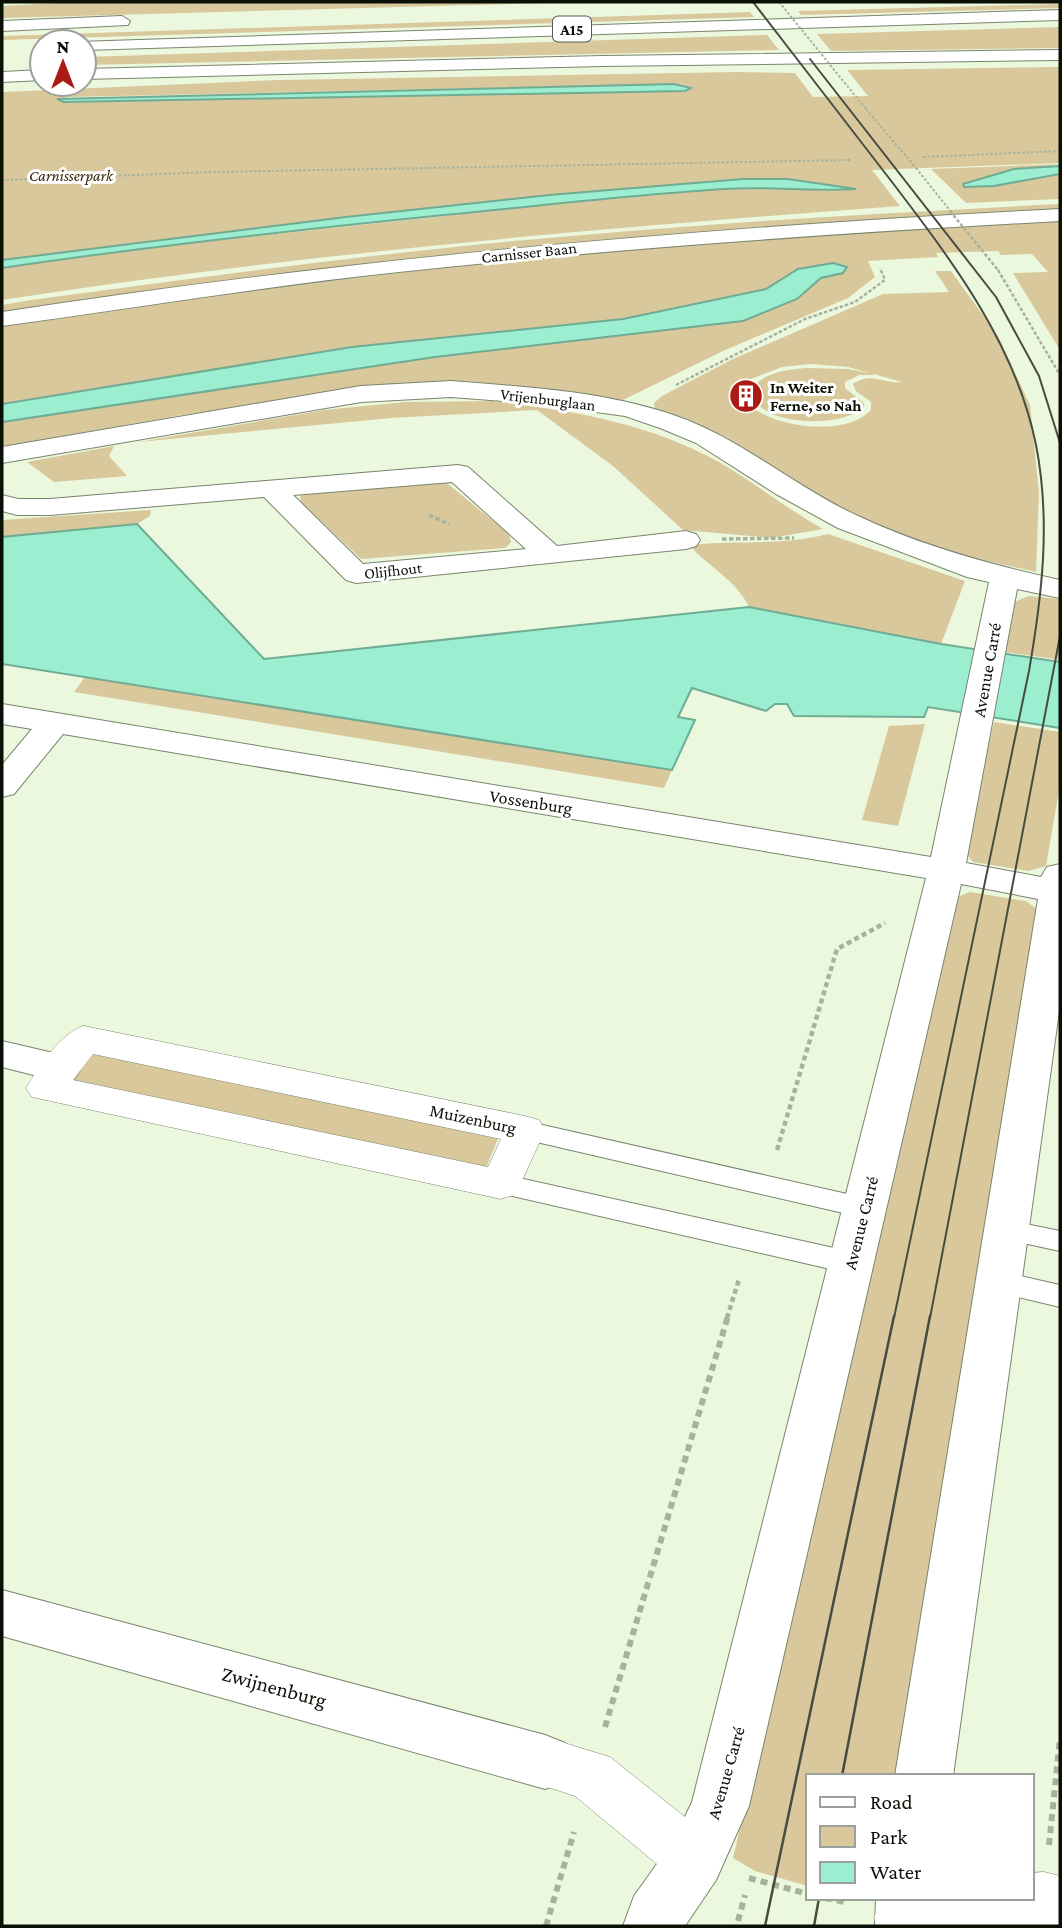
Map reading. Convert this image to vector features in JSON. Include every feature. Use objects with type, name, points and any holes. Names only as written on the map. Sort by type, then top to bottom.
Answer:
[{"type":"main road","name":"A15","points":[[98,45],[1060,15]]},
{"type":"main road","points":[[2,26],[137,20]]},
{"type":"main road","name":"A15","points":[[98,74],[397,65],[1060,55]]},
{"type":"main road","points":[[2,76],[28,75]]},
{"type":"main road","name":"Carnisser Baan","points":[[2,301],[310,258],[536,235],[754,217],[1060,201]]},
{"type":"main road","name":"Carnisser Baan","points":[[2,319],[321,274],[548,250],[775,230],[1060,215]]},
{"type":"main road","name":"Vrijenburglaan","points":[[2,455],[361,394],[451,389],[530,395],[629,410],[705,437],[848,522],[899,544],[1004,579],[1060,589]]},
{"type":"main road","points":[[2,502],[17,507],[50,507],[458,472],[550,555]]},
{"type":"main road","name":"Olijfhout","points":[[271,489],[355,574],[686,540]]},
{"type":"main road","name":"Avenue Carré","points":[[653,1926],[655,1917],[695,1860],[720,1806],[865,1208],[929,868],[977,725],[1004,579]]},
{"type":"main road","name":"Vossenburg","points":[[2,715],[929,868],[1059,886]]},
{"type":"main road","points":[[2,786],[54,724]]},
{"type":"main road","points":[[924,1774],[1059,886]]},
{"type":"main road","points":[[2,1054],[61,1068]]},
{"type":"main road","name":"Zwijnenburg","points":[[2,1613],[568,1768]]},
{"type":"street","name":"Muizenburg","points":[[84,1039],[525,1130],[501,1184],[46,1088],[61,1068],[84,1039]]},
{"type":"street","points":[[568,1768],[695,1860]]},
{"type":"street","points":[[905,1914],[1052,1902]]},
{"type":"lane","points":[[525,1130],[865,1208]]},
{"type":"lane","points":[[501,1184],[852,1263]]},
{"type":"lane","points":[[1006,1230],[1060,1241]]},
{"type":"lane","points":[[999,1282],[1060,1297]]},
{"type":"path","points":[[779,2],[998,270],[1060,376]]},
{"type":"path","points":[[923,157],[1060,150]]},
{"type":"path","points":[[2,180],[201,171],[659,166],[850,160]]},
{"type":"path","points":[[629,410],[805,319],[855,302],[884,280],[880,268]]},
{"type":"path","points":[[372,480],[389,496],[461,529],[485,561]]},
{"type":"path","points":[[686,540],[800,538],[848,522]]},
{"type":"path","points":[[766,1185],[837,949],[904,913],[929,868]]},
{"type":"path","points":[[546,1926],[568,1768],[751,1240]]},
{"type":"path","points":[[1052,1902],[1060,1738]]},
{"type":"path","points":[[738,1921],[749,1878]]},
{"type":"green space","points":[[74,2],[584,2],[2,18],[2,6]]},
{"type":"green space","points":[[1060,4],[1060,8],[801,15],[798,11]]},
{"type":"green space","points":[[750,12],[754,17],[98,37],[98,33]]},
{"type":"green space","points":[[1060,27],[1060,48],[831,51],[817,34]]},
{"type":"green space","points":[[28,35],[28,39],[2,40],[2,36]]},
{"type":"green space","points":[[767,35],[779,50],[98,65],[98,57]]},
{"type":"green space","name":"Carnisserpark","points":[[1060,67],[1060,163],[872,170],[900,206],[450,244],[225,269],[2,300],[2,268],[115,251],[556,204],[746,187],[825,191],[855,189],[788,179],[743,179],[549,195],[346,217],[2,260],[2,92],[28,91],[28,98],[64,98],[58,99],[686,85],[98,96],[98,88],[278,80],[738,72],[795,73],[813,97],[868,96],[847,70]]},
{"type":"green space","points":[[1060,164],[1048,166],[1052,174],[1060,174],[1060,199],[966,203],[931,169]]},
{"type":"green space","points":[[1060,204],[1060,213],[193,287],[2,315],[2,305],[31,300],[278,267],[464,246],[726,224]]},
{"type":"green space","points":[[1060,221],[1060,350],[1013,273],[1048,272],[1032,254],[1001,255],[998,251],[936,253],[938,257],[868,261],[875,277],[848,298],[723,351],[623,400],[510,385],[451,383],[375,388],[182,415],[2,447],[2,422],[435,357],[743,321],[797,299],[821,278],[842,273],[799,269],[766,289],[623,319],[352,347],[2,404],[2,325],[265,289],[530,259],[794,236]]},
{"type":"green space","points":[[935,271],[951,271],[998,336],[1030,405],[1039,493],[1036,572],[942,549],[857,518],[798,490],[655,410],[654,403],[662,396],[733,359],[883,294],[949,292]],"holes":[[[811,364],[848,367],[902,382],[872,378],[860,380],[853,384],[856,391],[871,402],[871,410],[842,425],[823,427],[802,426],[764,415],[739,394],[743,382],[782,367]]]},
{"type":"green space","points":[[806,368],[848,369],[880,375],[859,375],[845,382],[845,388],[864,403],[864,407],[838,419],[801,421],[767,411],[756,402],[751,390],[762,379],[783,371]]},
{"type":"green space","points":[[492,401],[580,414],[665,437],[719,462],[823,529],[771,538],[683,530],[613,466],[537,410],[391,418],[139,442],[324,410],[405,402]]},
{"type":"green space","points":[[114,446],[109,456],[127,476],[54,482],[27,462]]},
{"type":"green space","points":[[442,479],[509,534],[511,542],[505,548],[361,559],[301,502],[300,495],[310,490]]},
{"type":"green space","points":[[151,510],[150,516],[137,524],[2,537],[2,520]]},
{"type":"green space","points":[[828,534],[965,581],[941,644],[749,607],[730,581],[689,545],[793,540]]},
{"type":"green space","points":[[1029,596],[1060,599],[1060,660],[1005,652],[1012,603]]},
{"type":"green space","points":[[85,677],[672,770],[664,788],[74,692]]},
{"type":"green space","points":[[994,722],[1060,732],[1060,785],[1046,866],[1028,871],[973,862],[964,851]]},
{"type":"green space","points":[[925,724],[898,826],[862,820],[889,726]]},
{"type":"green space","points":[[970,892],[1026,901],[1038,910],[897,1774],[806,1774],[806,1885],[755,1871],[733,1858],[957,897]]},
{"type":"green space","points":[[86,1049],[500,1134],[485,1170],[62,1082]]},
{"type":"water","points":[[674,84],[691,88],[685,91],[64,102],[57,99]]},
{"type":"water","points":[[1060,166],[1060,174],[994,186],[964,187],[963,184],[1014,169]]},
{"type":"water","points":[[743,179],[788,179],[856,189],[741,188],[619,197],[278,233],[2,268],[2,260],[346,217],[549,195]]},
{"type":"water","points":[[833,263],[847,267],[843,273],[821,278],[797,299],[743,321],[435,357],[2,422],[2,404],[352,347],[623,319],[766,289],[798,269]]},
{"type":"water","points":[[137,524],[264,659],[749,607],[941,644],[1060,662],[1060,728],[928,707],[924,717],[794,716],[787,704],[775,704],[766,711],[692,688],[678,717],[695,720],[672,770],[2,664],[2,537]]},
{"type":"tram line","points":[[753,2],[915,212],[979,306],[998,339],[1027,408],[1041,473],[1043,558],[1029,671],[894,1318]]},
{"type":"tram line","points":[[810,59],[996,297],[1039,376],[1060,443]]},
{"type":"tram line","points":[[930,1318],[1060,636]]},
{"type":"tram line","points":[[765,1926],[894,1316]]},
{"type":"tram line","points":[[842,1774],[930,1316]]},
{"type":"tram line","points":[[814,1926],[819,1900]]},
{"type":"place","name":"In Weiter Ferne, so Nah","points":[[746,396]]}]
